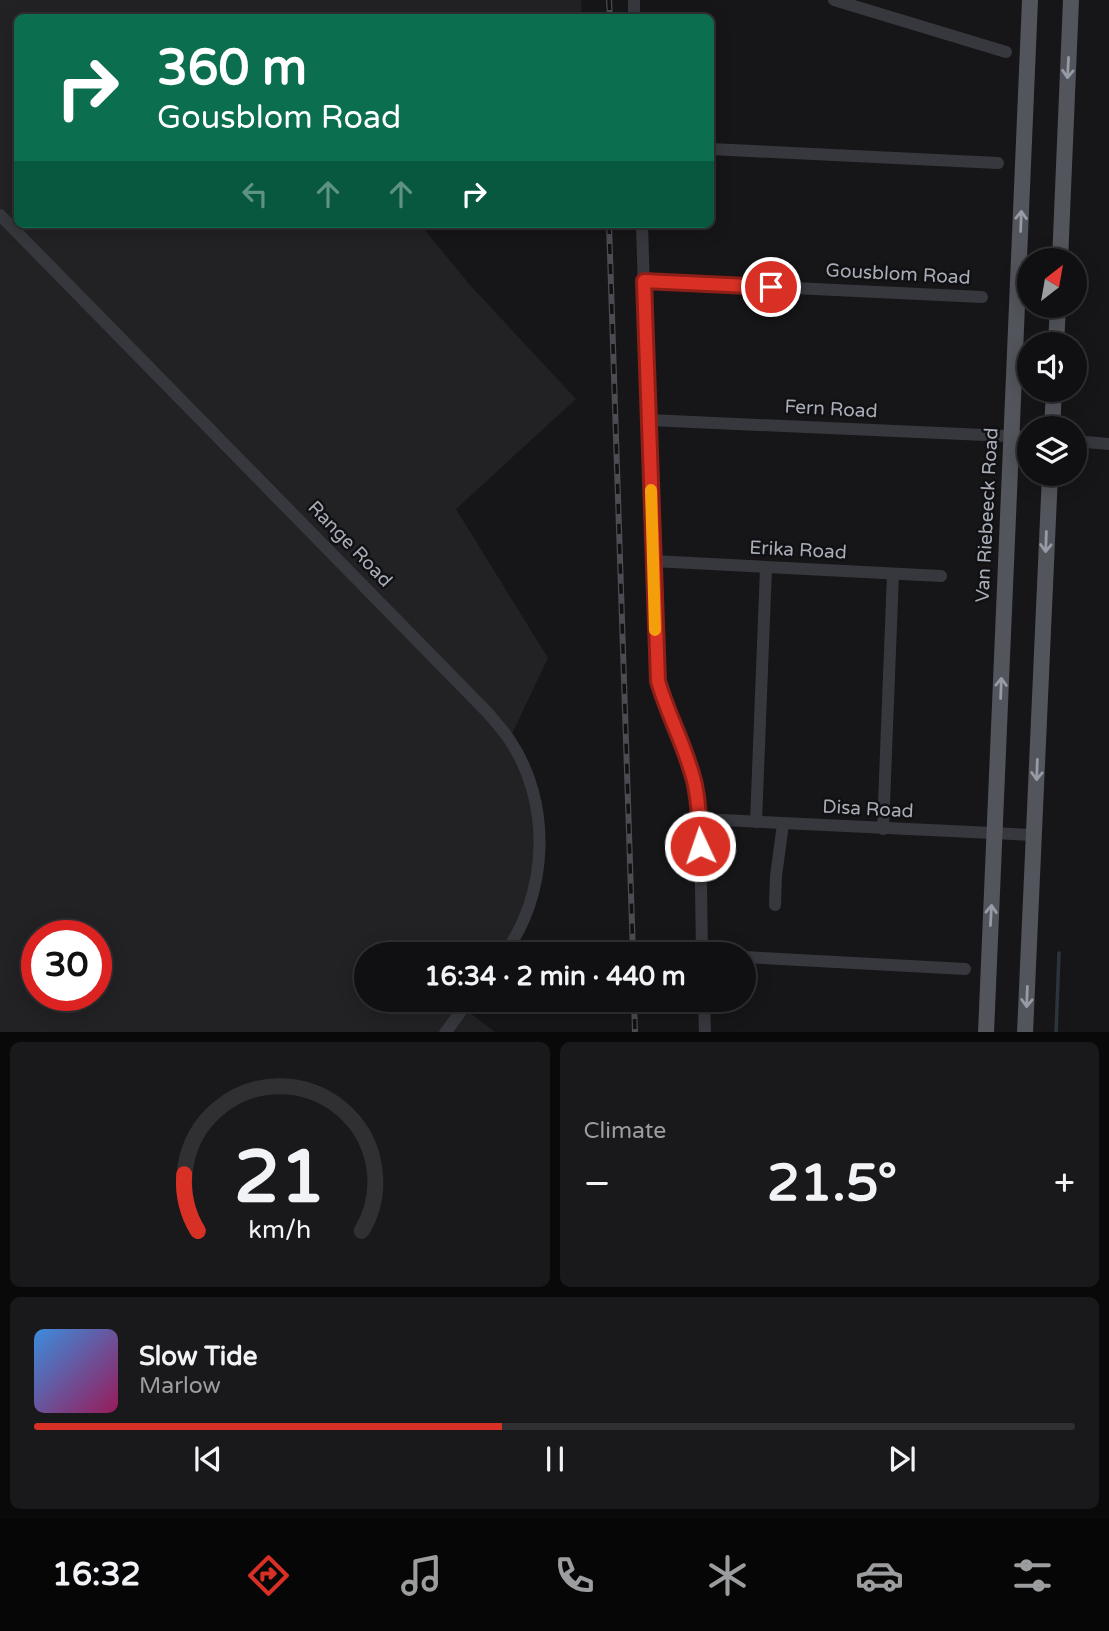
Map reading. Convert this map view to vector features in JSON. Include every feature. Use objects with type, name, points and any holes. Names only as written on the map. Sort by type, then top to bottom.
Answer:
[{"type":"main road","name":"Van Riebeeck Road","points":[[986,1032],[1030,0]]},
{"type":"main road","points":[[1061,248],[1071,0]]},
{"type":"main road","points":[[1025,1032],[1049,486]]},
{"type":"street","points":[[836,0],[1006,52]]},
{"type":"street","points":[[714,149],[998,163]]},
{"type":"street","name":"Range Road","points":[[0,215],[489,714],[509,739],[531,787],[538,819],[540,853],[536,883],[527,913],[513,942]]},
{"type":"street","points":[[642,228],[658,681],[695,784],[700,819],[702,942]]},
{"type":"street","name":"Gousblom Road","points":[[644,281],[982,297]]},
{"type":"street","name":"Fern Road","points":[[649,420],[1017,436]]},
{"type":"street","points":[[1087,442],[1109,444]]},
{"type":"street","name":"Erika Road","points":[[653,561],[941,576]]},
{"type":"street","points":[[756,822],[766,568]]},
{"type":"street","points":[[883,829],[894,574]]},
{"type":"street","name":"Disa Road","points":[[700,819],[1034,835]]},
{"type":"street","points":[[775,905],[783,824]]},
{"type":"street","points":[[756,958],[965,969]]},
{"type":"street","points":[[445,1032],[460,1012]]},
{"type":"street","points":[[704,1012],[705,1032]]},
{"type":"shaded area","points":[[0,0],[581,0],[582,14],[14,14],[14,228],[423,228],[469,284],[576,399],[456,509],[548,658],[510,738],[525,767],[540,862],[511,942],[354,942],[354,1012],[469,1012],[495,1032],[0,1032]]},
{"type":"waterway","points":[[1056,1032],[1059,953]]},
{"type":"railway","points":[[609,0],[610,14]]},
{"type":"railway","points":[[609,228],[633,942]]},
{"type":"railway","points":[[634,1012],[635,1032]]},
{"type":"slow traffic","points":[[651,490],[655,630]]},
{"type":"route","points":[[700,846],[700,819],[695,784],[665,705],[658,681],[655,655],[644,281],[771,287]]}]
